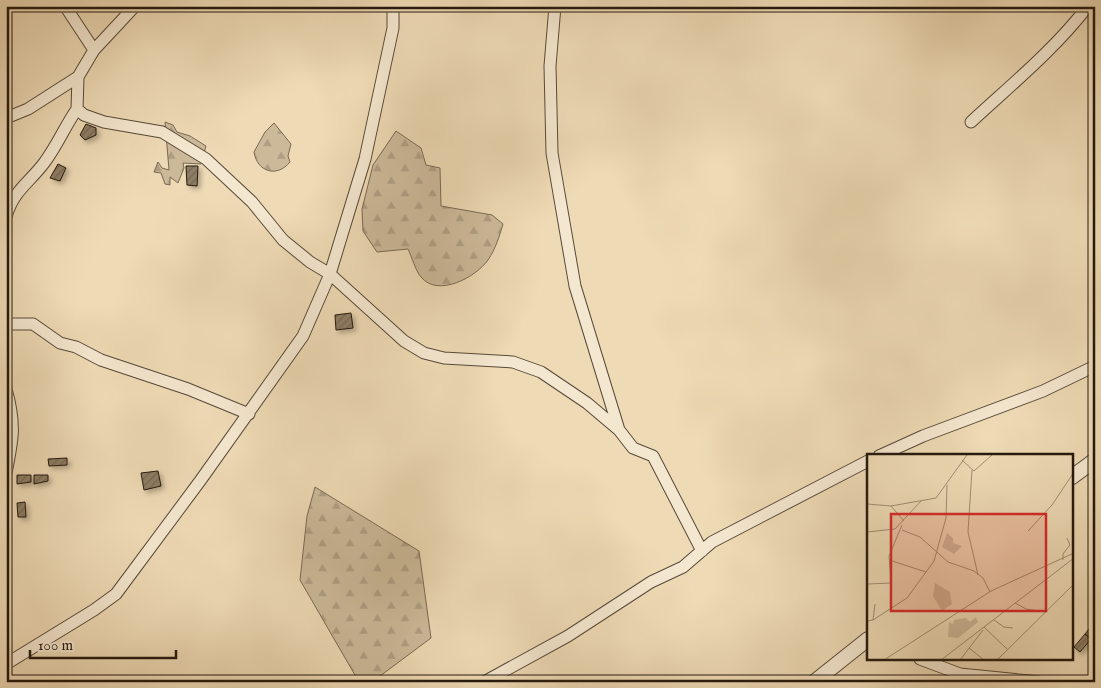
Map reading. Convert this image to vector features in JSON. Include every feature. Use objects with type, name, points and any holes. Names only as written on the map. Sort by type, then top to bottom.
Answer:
[{"type":"street","points":[[65,6],[94,50]]},
{"type":"street","points":[[6,118],[28,108],[78,77],[94,50],[135,6]]},
{"type":"street","points":[[6,664],[94,610],[116,594],[249,414],[303,336],[330,274],[366,160],[392,28],[393,6]]},
{"type":"street","points":[[555,6],[550,66],[552,153],[575,286],[619,430]]},
{"type":"street","points":[[971,122],[1031,69],[1070,29],[1088,6]]},
{"type":"street","points":[[6,217],[16,193],[28,183],[43,164],[77,109],[78,77]]},
{"type":"street","points":[[77,109],[104,122],[162,132],[206,159],[252,202],[283,240],[310,262],[330,274],[404,341],[424,353],[444,358],[513,362],[541,372],[587,403],[619,430],[633,448],[654,456],[702,551]]},
{"type":"street","points":[[6,324],[33,324],[60,343],[76,347],[100,360],[188,389],[249,414]]},
{"type":"street","points":[[883,454],[923,436],[1043,391],[1095,366]]},
{"type":"street","points":[[6,389],[14,423],[14,437],[6,474]]},
{"type":"street","points":[[1074,476],[1095,460]]},
{"type":"street","points":[[484,682],[568,636],[651,582],[683,568],[719,538],[867,461]]},
{"type":"street","points":[[814,682],[867,640]]},
{"type":"street","points":[[923,660],[960,674],[1039,682]]},
{"type":"green space","points":[[165,122],[173,125],[177,132],[190,136],[206,146],[201,164],[183,163],[184,168],[178,183],[170,177],[170,185],[165,184],[161,173],[154,172],[158,162],[162,168],[169,170]]},
{"type":"green space","points":[[274,123],[291,144],[288,156],[290,162],[285,167],[274,171],[263,168],[256,159],[254,152],[265,132]]},
{"type":"green space","points":[[396,131],[421,148],[426,165],[440,168],[441,206],[492,215],[503,224],[488,260],[475,273],[456,283],[437,286],[428,283],[419,274],[408,249],[377,252],[363,231],[362,209],[373,165]]},
{"type":"green space","points":[[315,487],[419,551],[431,638],[372,682],[359,682],[300,580],[307,516]]},
{"type":"building","points":[[86,124],[96,128],[96,135],[85,140],[80,135]]},
{"type":"building","points":[[58,164],[66,168],[60,181],[50,178]]},
{"type":"building","points":[[186,166],[198,166],[197,186],[187,185]]},
{"type":"building","points":[[351,313],[353,328],[336,330],[335,315]]},
{"type":"building","points":[[67,458],[67,465],[49,466],[48,459]]},
{"type":"building","points":[[158,471],[161,486],[144,490],[141,473]]},
{"type":"building","points":[[17,475],[31,475],[31,482],[17,484]]},
{"type":"building","points":[[34,475],[48,475],[48,481],[34,484]]},
{"type":"building","points":[[25,502],[26,517],[18,517],[17,503]]},
{"type":"building","points":[[1093,624],[1095,625],[1095,635],[1091,639],[1085,634]]},
{"type":"building","points":[[1085,634],[1091,639],[1080,652],[1074,647]]}]
